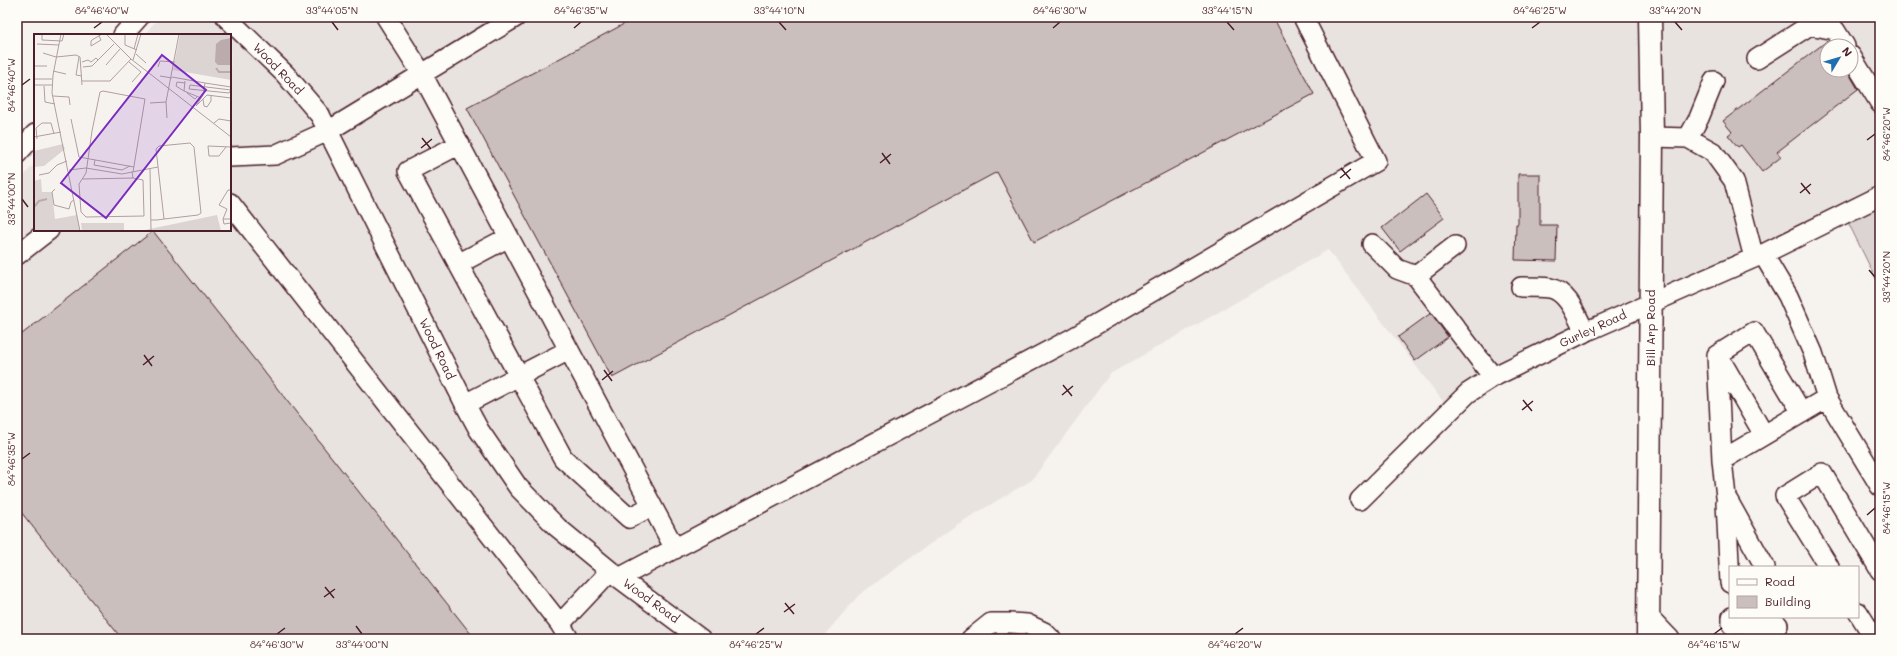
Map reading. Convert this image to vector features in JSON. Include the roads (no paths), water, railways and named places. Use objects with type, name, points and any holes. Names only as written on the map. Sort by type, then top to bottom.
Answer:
[{"type":"main road","name":"Bill Arp Road","points":[[1648,639],[1652,137],[1650,17]]},
{"type":"street","points":[[124,34],[139,17]]},
{"type":"street","name":"Wood Road","points":[[226,17],[285,74],[320,115],[465,404],[479,430],[518,487],[557,527],[615,574],[701,639]]},
{"type":"street","points":[[386,17],[422,74],[675,549]]},
{"type":"street","points":[[231,157],[275,155],[328,131],[516,17]]},
{"type":"street","points":[[231,204],[564,632],[615,574],[675,549],[1071,338],[1376,161],[1303,17]]},
{"type":"street","points":[[1757,59],[1810,25],[1835,30],[1840,38]]},
{"type":"street","points":[[1859,69],[1880,104]]},
{"type":"street","points":[[1688,138],[1699,118],[1714,81]]},
{"type":"street","points":[[17,154],[34,135]]},
{"type":"street","points":[[1652,137],[1688,138],[1713,152],[1734,181],[1759,256],[1788,296],[1813,353],[1827,398],[1880,486]]},
{"type":"street","points":[[460,144],[408,171],[563,458],[629,518],[652,506]]},
{"type":"street","name":"Gurley Road","points":[[1360,500],[1468,393],[1493,377],[1585,332],[1759,256],[1880,196]]},
{"type":"street","points":[[17,255],[48,231]]},
{"type":"street","points":[[458,264],[510,238]]},
{"type":"street","points":[[1372,244],[1397,270],[1416,276],[1493,377]]},
{"type":"street","points":[[1416,276],[1455,246]]},
{"type":"street","points":[[1521,287],[1551,288],[1562,295],[1568,301],[1585,332]]},
{"type":"street","points":[[1717,354],[1754,332],[1802,413]]},
{"type":"street","points":[[465,404],[569,350]]},
{"type":"street","points":[[1717,354],[1764,435]]},
{"type":"street","points":[[1717,354],[1729,566]]},
{"type":"street","points":[[1722,460],[1827,398]]},
{"type":"street","points":[[1828,566],[1785,496],[1822,473],[1880,570]]},
{"type":"street","points":[[1726,497],[1764,566]]},
{"type":"street","points":[[1859,614],[1875,639],[1880,636]]},
{"type":"street","points":[[1649,617],[1670,639]]},
{"type":"street","points":[[1732,618],[1732,624],[1778,627]]},
{"type":"street","points":[[971,639],[991,623],[1009,622],[1027,624],[1044,632],[1051,639]]}]
